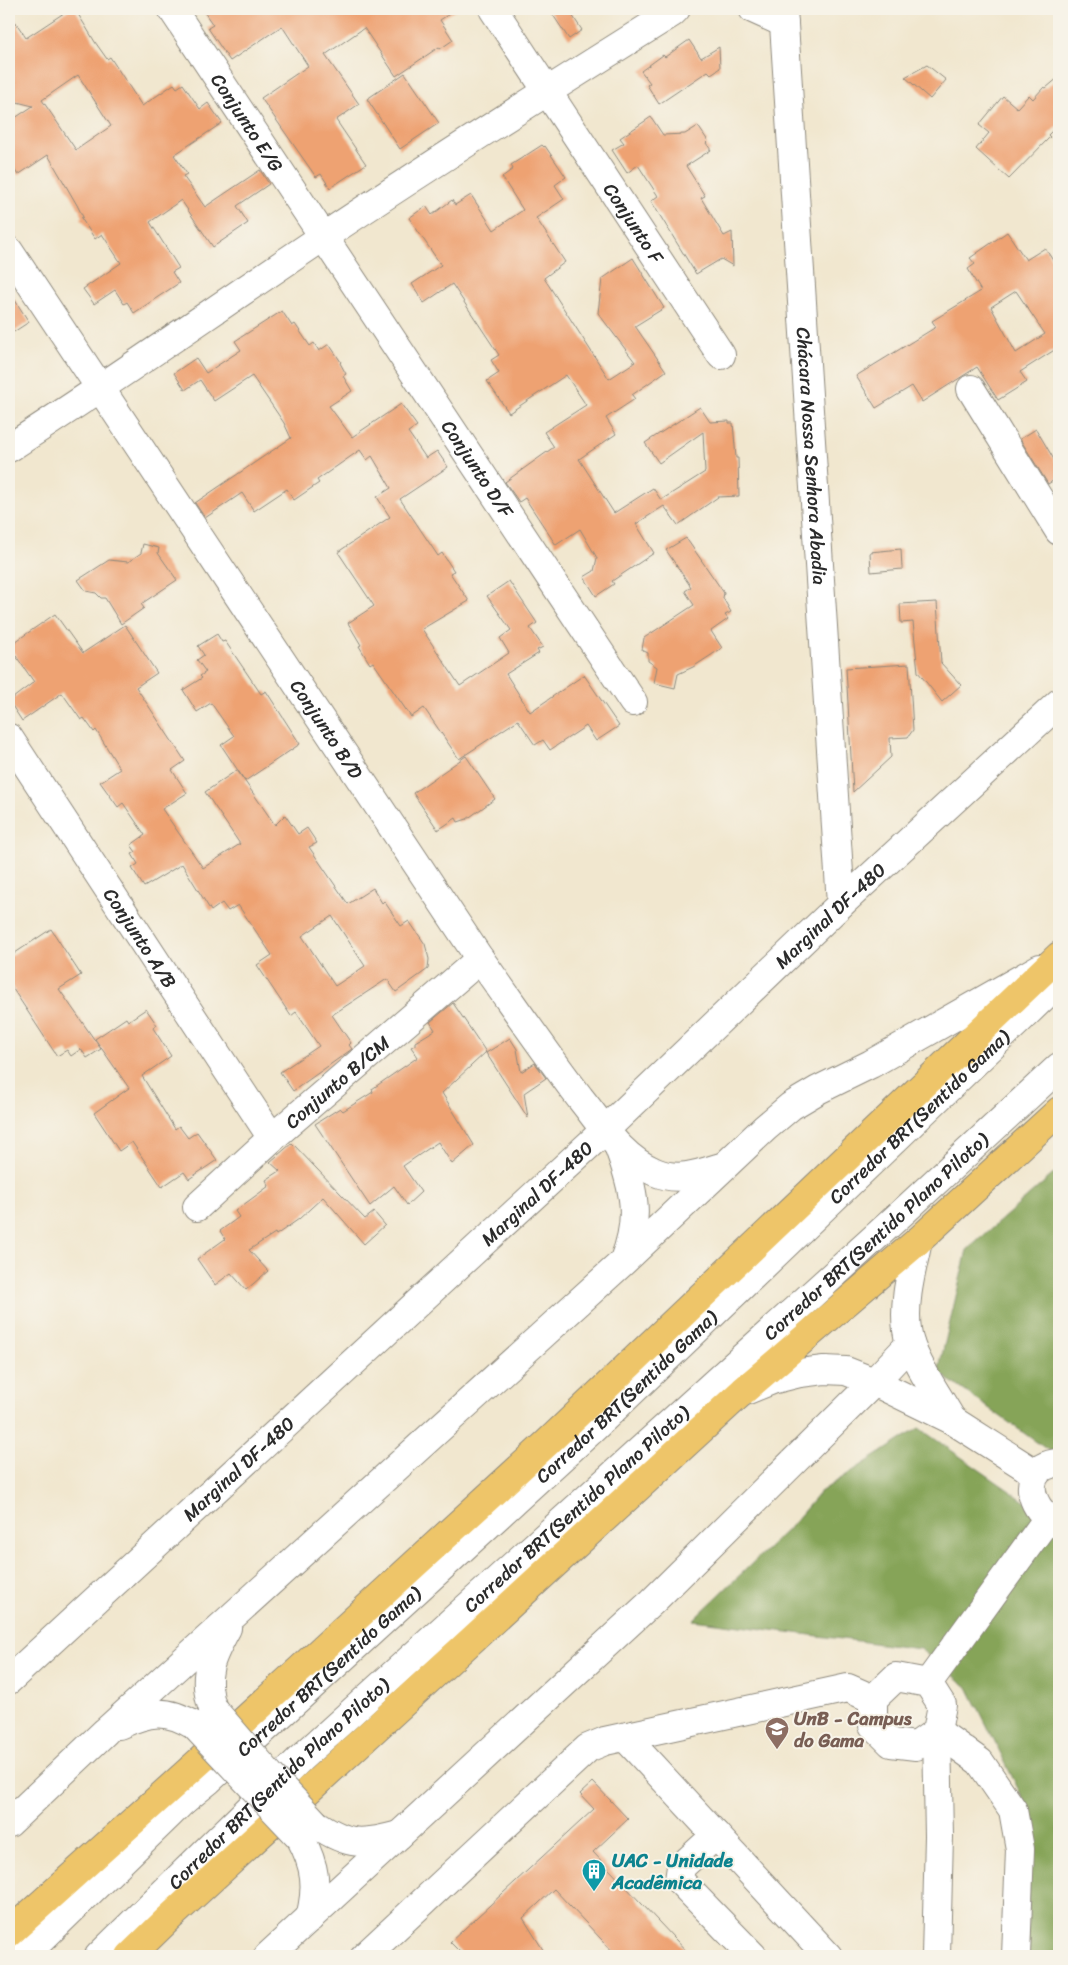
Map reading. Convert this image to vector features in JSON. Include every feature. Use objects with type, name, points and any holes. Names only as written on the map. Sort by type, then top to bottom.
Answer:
[{"type":"main road","points":[[9,1933],[547,1443],[1058,966]]},
{"type":"main road","points":[[130,1956],[743,1391],[918,1241],[1059,1111]]},
{"type":"street","name":"Conjunto E/G","points":[[172,9],[324,236]]},
{"type":"street","name":"Conjunto F","points":[[493,9],[721,355]]},
{"type":"street","points":[[9,448],[100,389],[324,236],[676,9]]},
{"type":"street","points":[[753,9],[784,16]]},
{"type":"street","name":"Chácara Nossa Senhora Abadia","points":[[784,16],[841,904]]},
{"type":"street","name":"Conjunto D/F","points":[[324,236],[633,702]]},
{"type":"street","name":"Conjunto B/D","points":[[9,251],[480,959],[555,1065],[612,1139]]},
{"type":"street","points":[[971,389],[1059,531]]},
{"type":"street","name":"Marginal DF-480","points":[[9,1680],[612,1139],[841,904],[1059,703]]},
{"type":"street","name":"Conjunto A/B","points":[[9,738],[272,1138]]},
{"type":"street","name":"Conjunto B/CM","points":[[197,1207],[272,1138],[480,959]]},
{"type":"street","points":[[9,1823],[106,1730],[623,1262],[791,1106],[1058,966]]},
{"type":"street","name":"Corredor BRT(Sentido Gama)","points":[[183,1801],[209,1780],[594,1428],[1058,966]]},
{"type":"street","name":"Corredor BRT(Sentido Plano Piloto)","points":[[99,1956],[300,1759],[904,1211],[1059,1067]]},
{"type":"street","points":[[612,1139],[649,1169],[669,1176],[685,1177],[725,1166]]},
{"type":"street","points":[[612,1139],[630,1181],[634,1210],[633,1230],[623,1262]]},
{"type":"street","points":[[918,1241],[907,1294],[906,1317],[910,1344],[952,1420]]},
{"type":"street","points":[[268,1956],[653,1601],[910,1344]]},
{"type":"street","points":[[743,1391],[791,1375],[824,1370],[846,1371],[874,1382],[952,1420],[1035,1473]]},
{"type":"street","points":[[928,1683],[1054,1522],[1039,1508],[1034,1498],[1032,1484],[1035,1473],[1046,1464],[1059,1463]]},
{"type":"street","points":[[204,1718],[209,1697],[208,1670],[212,1656],[236,1614]]},
{"type":"street","points":[[936,1956],[939,1836],[937,1730],[942,1705],[928,1683],[896,1677],[873,1699],[873,1725],[891,1744],[916,1746],[937,1730]]},
{"type":"street","points":[[365,1956],[588,1748],[606,1741],[848,1688],[873,1699]]},
{"type":"street","points":[[106,1730],[134,1718],[160,1713],[182,1718],[204,1718],[308,1831],[354,1842],[375,1841],[398,1835]]},
{"type":"street","points":[[937,1730],[980,1762],[1014,1810],[1020,1849],[1016,1956]]},
{"type":"street","points":[[625,1737],[828,1956]]},
{"type":"street","points":[[24,1956],[183,1801],[191,1790],[200,1761]]},
{"type":"street","points":[[308,1831],[308,1853],[314,1869],[316,1884],[310,1918]]},
{"type":"street","points":[[716,1835],[681,1866],[679,1880],[753,1956]]},
{"type":"street","points":[[110,1956],[168,1919]]},
{"type":"green space","points":[[1059,1169],[1059,1458],[938,1372],[967,1250]]},
{"type":"green space","points":[[919,1428],[1059,1525],[1059,1956],[1027,1956],[1030,1813],[968,1687],[920,1649],[693,1620],[791,1526],[820,1492]]},
{"type":"building","points":[[70,9],[75,9],[95,42],[107,59],[110,57],[142,106],[174,84],[177,88],[183,84],[200,109],[208,103],[222,123],[174,155],[187,174],[183,176],[205,207],[260,170],[269,184],[237,206],[248,223],[213,247],[181,200],[150,222],[179,268],[172,272],[179,283],[134,313],[127,302],[124,304],[115,290],[94,304],[83,289],[121,263],[102,234],[95,239],[81,218],[83,217],[77,205],[48,155],[18,175],[9,162],[9,122],[33,106],[9,100],[9,12],[26,38]],"holes":[[[78,75],[111,126],[76,150],[42,100]]]},
{"type":"building","points":[[202,9],[457,9],[440,20],[453,40],[440,49],[439,47],[396,76],[364,28],[325,55],[359,104],[336,120],[366,164],[330,188],[321,174],[316,177],[261,98],[308,66],[282,26],[230,61],[208,28],[213,25]]},
{"type":"building","points":[[549,9],[568,9],[582,30],[569,39]]},
{"type":"building","points":[[689,40],[701,58],[719,47],[720,68],[711,74],[708,71],[659,104],[647,85],[650,83],[641,71],[663,55],[665,57]]},
{"type":"building","points":[[927,65],[946,80],[930,99],[905,77]]},
{"type":"building","points":[[405,73],[439,123],[400,149],[367,99]]},
{"type":"building","points":[[1059,77],[1059,124],[1048,135],[1050,137],[1009,179],[976,149],[989,133],[979,125],[1003,96],[1017,108],[1029,95],[1033,99],[1044,87],[1046,88]]},
{"type":"building","points":[[651,117],[663,135],[685,134],[698,126],[708,141],[706,143],[711,150],[686,166],[705,196],[701,198],[724,236],[732,232],[733,266],[721,259],[696,274],[651,201],[658,196],[638,165],[627,173],[612,150],[624,143],[620,138]]},
{"type":"building","points":[[542,145],[545,146],[566,177],[555,185],[564,199],[536,218],[565,262],[544,278],[609,379],[635,362],[598,313],[602,279],[633,258],[664,308],[635,326],[666,371],[632,395],[635,399],[606,418],[616,434],[579,459],[614,513],[653,488],[661,500],[705,472],[703,432],[659,463],[645,443],[700,407],[710,422],[729,421],[729,423],[733,423],[736,458],[738,458],[739,496],[718,497],[678,525],[664,506],[636,524],[654,553],[612,581],[614,584],[596,596],[584,577],[594,571],[597,558],[580,529],[556,545],[525,498],[519,502],[505,482],[554,447],[544,432],[586,405],[566,375],[509,413],[487,381],[499,373],[491,360],[499,355],[452,284],[424,303],[412,284],[441,265],[409,218],[426,206],[432,215],[452,200],[455,205],[471,195],[494,230],[523,210],[502,177],[513,169],[511,165]]},
{"type":"building","points":[[1007,232],[1026,260],[1045,248],[1059,270],[1059,355],[1056,349],[1020,372],[1027,382],[998,400],[977,367],[922,402],[912,386],[876,408],[856,376],[936,327],[932,321],[981,291],[968,269],[975,264],[970,258]],"holes":[[[1016,291],[1045,334],[1016,353],[991,307]]]},
{"type":"building","points":[[9,291],[29,322],[9,335]]},
{"type":"building","points":[[282,311],[292,326],[295,324],[310,346],[314,343],[319,351],[329,344],[341,362],[346,374],[343,376],[352,391],[329,406],[352,437],[401,404],[417,426],[408,432],[426,458],[437,451],[448,467],[400,499],[438,556],[442,553],[454,571],[450,573],[469,601],[422,629],[460,686],[509,653],[500,638],[511,630],[487,596],[509,581],[537,623],[530,628],[543,647],[537,650],[539,653],[506,674],[530,712],[584,675],[619,726],[596,741],[586,726],[550,750],[543,740],[535,745],[518,720],[459,759],[424,708],[411,717],[373,662],[370,664],[348,623],[374,606],[338,552],[390,517],[377,497],[391,488],[372,456],[367,460],[360,450],[317,480],[319,483],[294,500],[287,489],[254,511],[242,493],[205,518],[195,503],[291,438],[284,423],[252,376],[214,401],[200,380],[185,390],[174,373],[196,358],[206,373],[241,350],[235,341]]},
{"type":"building","points":[[1036,429],[1059,468],[1059,477],[1048,484],[1020,439]]},
{"type":"building","points":[[686,538],[724,593],[723,598],[731,612],[725,615],[728,619],[711,631],[722,648],[693,667],[678,674],[675,688],[654,683],[657,667],[648,661],[648,653],[642,650],[644,638],[694,605],[685,591],[691,587],[666,550]]},
{"type":"building","points":[[143,544],[159,548],[158,553],[177,580],[141,604],[144,608],[121,624],[105,598],[101,598],[96,593],[86,591],[78,580],[109,560],[128,562],[141,553]]},
{"type":"building","points":[[901,549],[902,569],[871,572],[870,552]]},
{"type":"building","points":[[937,602],[941,663],[961,685],[942,702],[918,672],[913,622],[901,623],[900,604]]},
{"type":"building","points":[[55,614],[83,653],[125,625],[157,673],[136,687],[185,761],[172,770],[187,793],[162,809],[203,868],[240,844],[205,792],[237,770],[275,825],[285,815],[298,834],[307,828],[317,843],[309,847],[348,904],[373,888],[382,903],[384,901],[401,926],[409,921],[425,944],[429,959],[428,969],[396,992],[387,979],[332,1015],[351,1043],[349,1045],[352,1049],[293,1091],[280,1072],[319,1046],[296,1012],[291,1016],[257,965],[272,955],[238,905],[228,911],[222,903],[211,911],[182,864],[144,887],[132,868],[138,864],[132,854],[136,852],[131,845],[145,835],[123,803],[118,807],[100,782],[120,769],[96,730],[94,732],[84,718],[81,720],[62,693],[22,721],[9,701],[34,682],[9,646]],"holes":[[[332,916],[365,966],[335,986],[302,936]]]},
{"type":"building","points":[[217,634],[222,642],[225,641],[261,694],[266,691],[300,744],[245,781],[221,745],[234,736],[211,703],[197,712],[183,690],[202,678],[200,676],[206,672],[197,660],[204,655],[198,646]]},
{"type":"building","points":[[909,664],[913,730],[908,737],[890,738],[891,757],[853,792],[846,668]]},
{"type":"building","points":[[466,756],[495,799],[467,819],[458,822],[456,818],[438,830],[413,793]]},
{"type":"building","points":[[51,929],[81,975],[59,989],[101,1049],[87,1058],[81,1049],[71,1056],[67,1050],[57,1056],[9,983],[9,957]]},
{"type":"building","points":[[453,1003],[486,1052],[442,1093],[474,1145],[452,1164],[438,1142],[403,1166],[421,1192],[407,1205],[394,1186],[370,1206],[315,1124],[340,1108],[343,1111],[373,1092],[372,1089],[418,1057],[411,1047],[415,1045],[415,1042],[435,1030],[430,1022]]},
{"type":"building","points":[[146,1009],[157,1025],[153,1028],[171,1056],[142,1076],[175,1129],[179,1126],[188,1138],[197,1132],[217,1160],[189,1179],[184,1172],[162,1187],[132,1142],[119,1151],[94,1113],[129,1088],[95,1039],[126,1018],[128,1021]]},
{"type":"building","points":[[510,1038],[517,1049],[521,1072],[535,1063],[546,1078],[524,1093],[528,1118],[486,1053]]},
{"type":"building","points":[[292,1143],[365,1219],[374,1212],[385,1225],[364,1244],[323,1197],[299,1219],[249,1250],[268,1271],[246,1290],[231,1273],[215,1285],[197,1259],[225,1239],[220,1231],[239,1217],[235,1211],[269,1186],[266,1180],[280,1171],[270,1162]]},
{"type":"building","name":"UAC - Unidade Acadêmica","points":[[593,1782],[628,1819],[593,1852],[691,1956],[617,1956],[554,1889],[523,1918],[547,1956],[464,1956],[450,1942],[594,1809],[580,1794]]},
{"type":"place","name":"UnB - Campus do Gama","points":[[777,1750]]},
{"type":"place","name":"UAC - Unidade Acadêmica","points":[[594,1892]]}]
